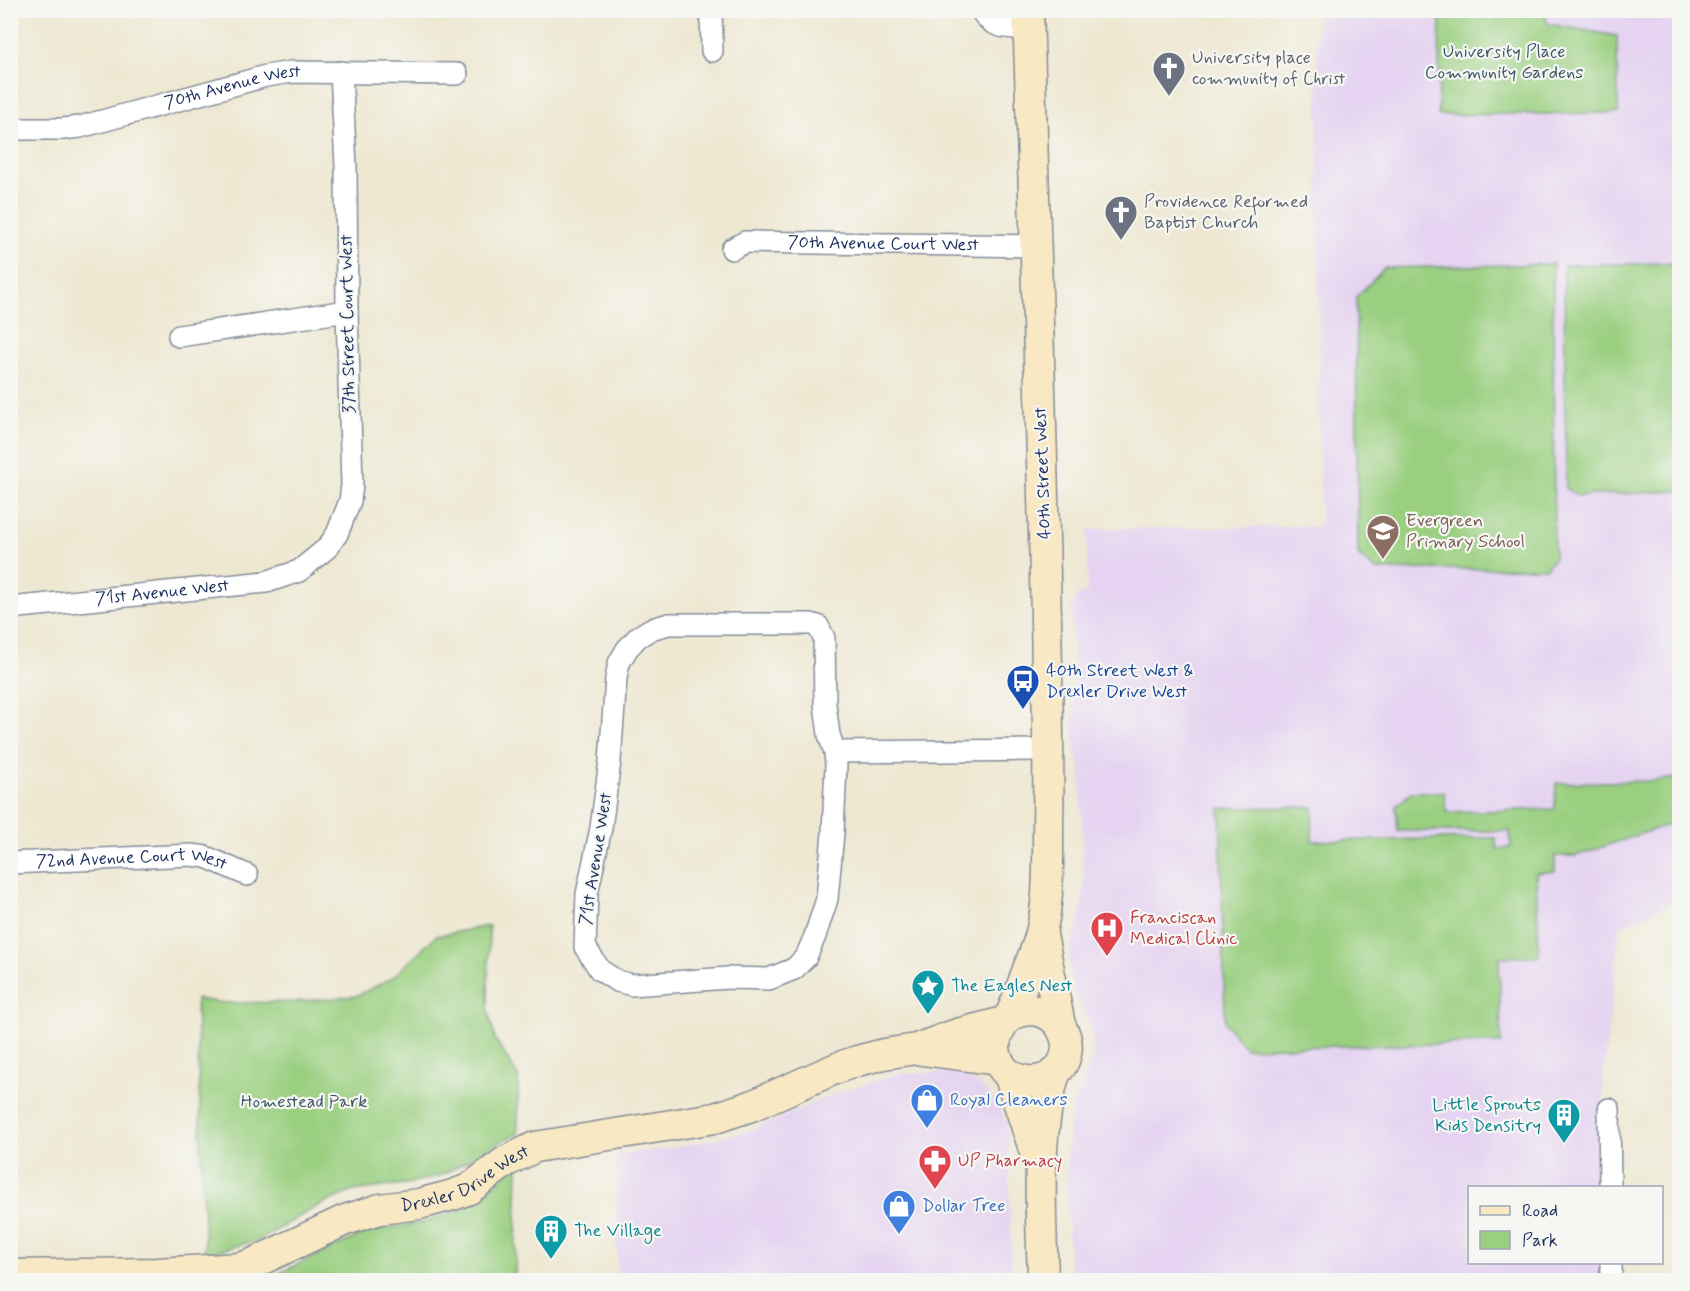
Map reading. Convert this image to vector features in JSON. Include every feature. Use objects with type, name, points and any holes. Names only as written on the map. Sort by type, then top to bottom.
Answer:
[{"type":"main road","name":"40th Street West","points":[[1028,20],[1049,750],[1048,870],[1042,935],[1060,1025]]},
{"type":"main road","name":"40th Street West","points":[[1007,1019],[1042,935]]},
{"type":"main road","points":[[1003,1067],[1027,1082],[1037,1081],[1055,1072],[1062,1064],[1066,1054],[1067,1044],[1060,1025],[1046,1013],[1027,1010],[1007,1019],[995,1040],[1003,1067],[1040,1166]]},
{"type":"main road","name":"Drexler Drive West","points":[[10,1275],[184,1276],[240,1268],[345,1220],[380,1209],[419,1204],[453,1196],[469,1189],[505,1162],[535,1147],[716,1118],[771,1098],[837,1068],[884,1054],[916,1049],[1007,1019]]},
{"type":"main road","name":"Drexler Drive West","points":[[916,1049],[1003,1067]]},
{"type":"main road","points":[[1042,1281],[1040,1166],[1047,1100],[1055,1072]]},
{"type":"street","points":[[711,10],[712,51]]},
{"type":"street","points":[[981,10],[988,21],[1005,28],[1028,20]]},
{"type":"street","name":"70th Avenue West","points":[[10,129],[80,127],[266,76],[292,72],[457,74]]},
{"type":"street","name":"37th Street Court West","points":[[311,563],[327,548],[337,534],[350,501],[352,485],[346,166],[341,72]]},
{"type":"street","name":"70th Avenue Court West","points":[[732,249],[745,242],[1036,246]]},
{"type":"street","points":[[179,336],[347,311]]},
{"type":"street","name":"71st Avenue West","points":[[10,608],[266,582],[283,578],[311,563]]},
{"type":"street","name":"71st Avenue West","points":[[669,624],[811,624],[818,626],[824,638],[825,704],[835,752],[833,833],[827,899],[806,957],[794,969],[769,979],[728,978],[632,985],[616,981],[600,970],[585,947],[587,894],[601,828],[610,761],[616,678],[619,663],[627,649],[638,637],[651,628],[669,624]]},
{"type":"street","points":[[835,752],[1049,750]]},
{"type":"street","name":"72nd Avenue Court West","points":[[10,863],[192,855],[206,857],[247,875]]},
{"type":"street","points":[[1609,1109],[1610,1186]]},
{"type":"street","points":[[1611,1264],[1611,1281]]},
{"type":"shaded area","name":"Evergreen Primary School","points":[[1317,11],[1679,11],[1679,898],[1620,927],[1603,1079],[1603,1186],[1468,1186],[1468,1264],[1603,1264],[1603,1280],[1070,1280],[1066,1188],[1068,1135],[1073,1102],[1081,1091],[1094,1053],[1090,1023],[1075,995],[1070,973],[1069,952],[1079,922],[1084,884],[1080,764],[1075,754],[1074,744],[1072,603],[1076,597],[1087,592],[1088,529],[1320,526]]},
{"type":"shaded area","points":[[938,1072],[962,1075],[977,1083],[990,1094],[1008,1126],[1012,1280],[617,1280],[616,1155],[683,1146],[749,1131],[830,1096],[897,1074]]},
{"type":"green space","name":"University Place Community Gardens","points":[[1440,11],[1544,11],[1548,24],[1617,36],[1618,113],[1438,115]]},
{"type":"green space","points":[[1679,263],[1679,491],[1578,496],[1566,488],[1564,265]]},
{"type":"green space","points":[[1553,264],[1554,558],[1546,568],[1376,570],[1358,555],[1356,297],[1385,268]]},
{"type":"green space","points":[[1679,778],[1679,821],[1576,856],[1555,856],[1555,871],[1536,873],[1539,956],[1499,957],[1501,1043],[1245,1048],[1225,1023],[1220,808],[1313,807],[1312,841],[1496,838],[1497,849],[1511,847],[1510,831],[1398,831],[1396,806],[1412,792],[1444,792],[1446,812],[1555,809],[1556,783]]},
{"type":"green space","name":"Homestead Park","points":[[489,926],[488,1009],[495,1039],[518,1076],[518,1134],[442,1175],[411,1183],[352,1191],[318,1206],[259,1240],[205,1254],[196,999],[225,1003],[293,1002],[356,996],[392,978],[436,936]]},
{"type":"green space","points":[[518,1165],[515,1280],[264,1280],[369,1231],[421,1223],[463,1209]]},
{"type":"place","name":"University place community of Christ","points":[[1169,97]]},
{"type":"place","name":"Providence Reformed Baptist Church","points":[[1121,241]]},
{"type":"place","name":"Evergreen Primary School","points":[[1383,560]]},
{"type":"place","name":"40th Street West & Drexler Drive West","points":[[1023,710]]},
{"type":"place","name":"Franciscan Medical Clinic","points":[[1107,957]]},
{"type":"place","name":"The Eagles Nest","points":[[928,1015]]},
{"type":"place","name":"Royal Cleaners","points":[[927,1129]]},
{"type":"place","name":"Little Sprouts Kids Densitry","points":[[1564,1144]]},
{"type":"place","name":"UP Pharmacy","points":[[935,1190]]},
{"type":"place","name":"Dollar Tree","points":[[899,1235]]},
{"type":"place","name":"The Village","points":[[551,1260]]}]
